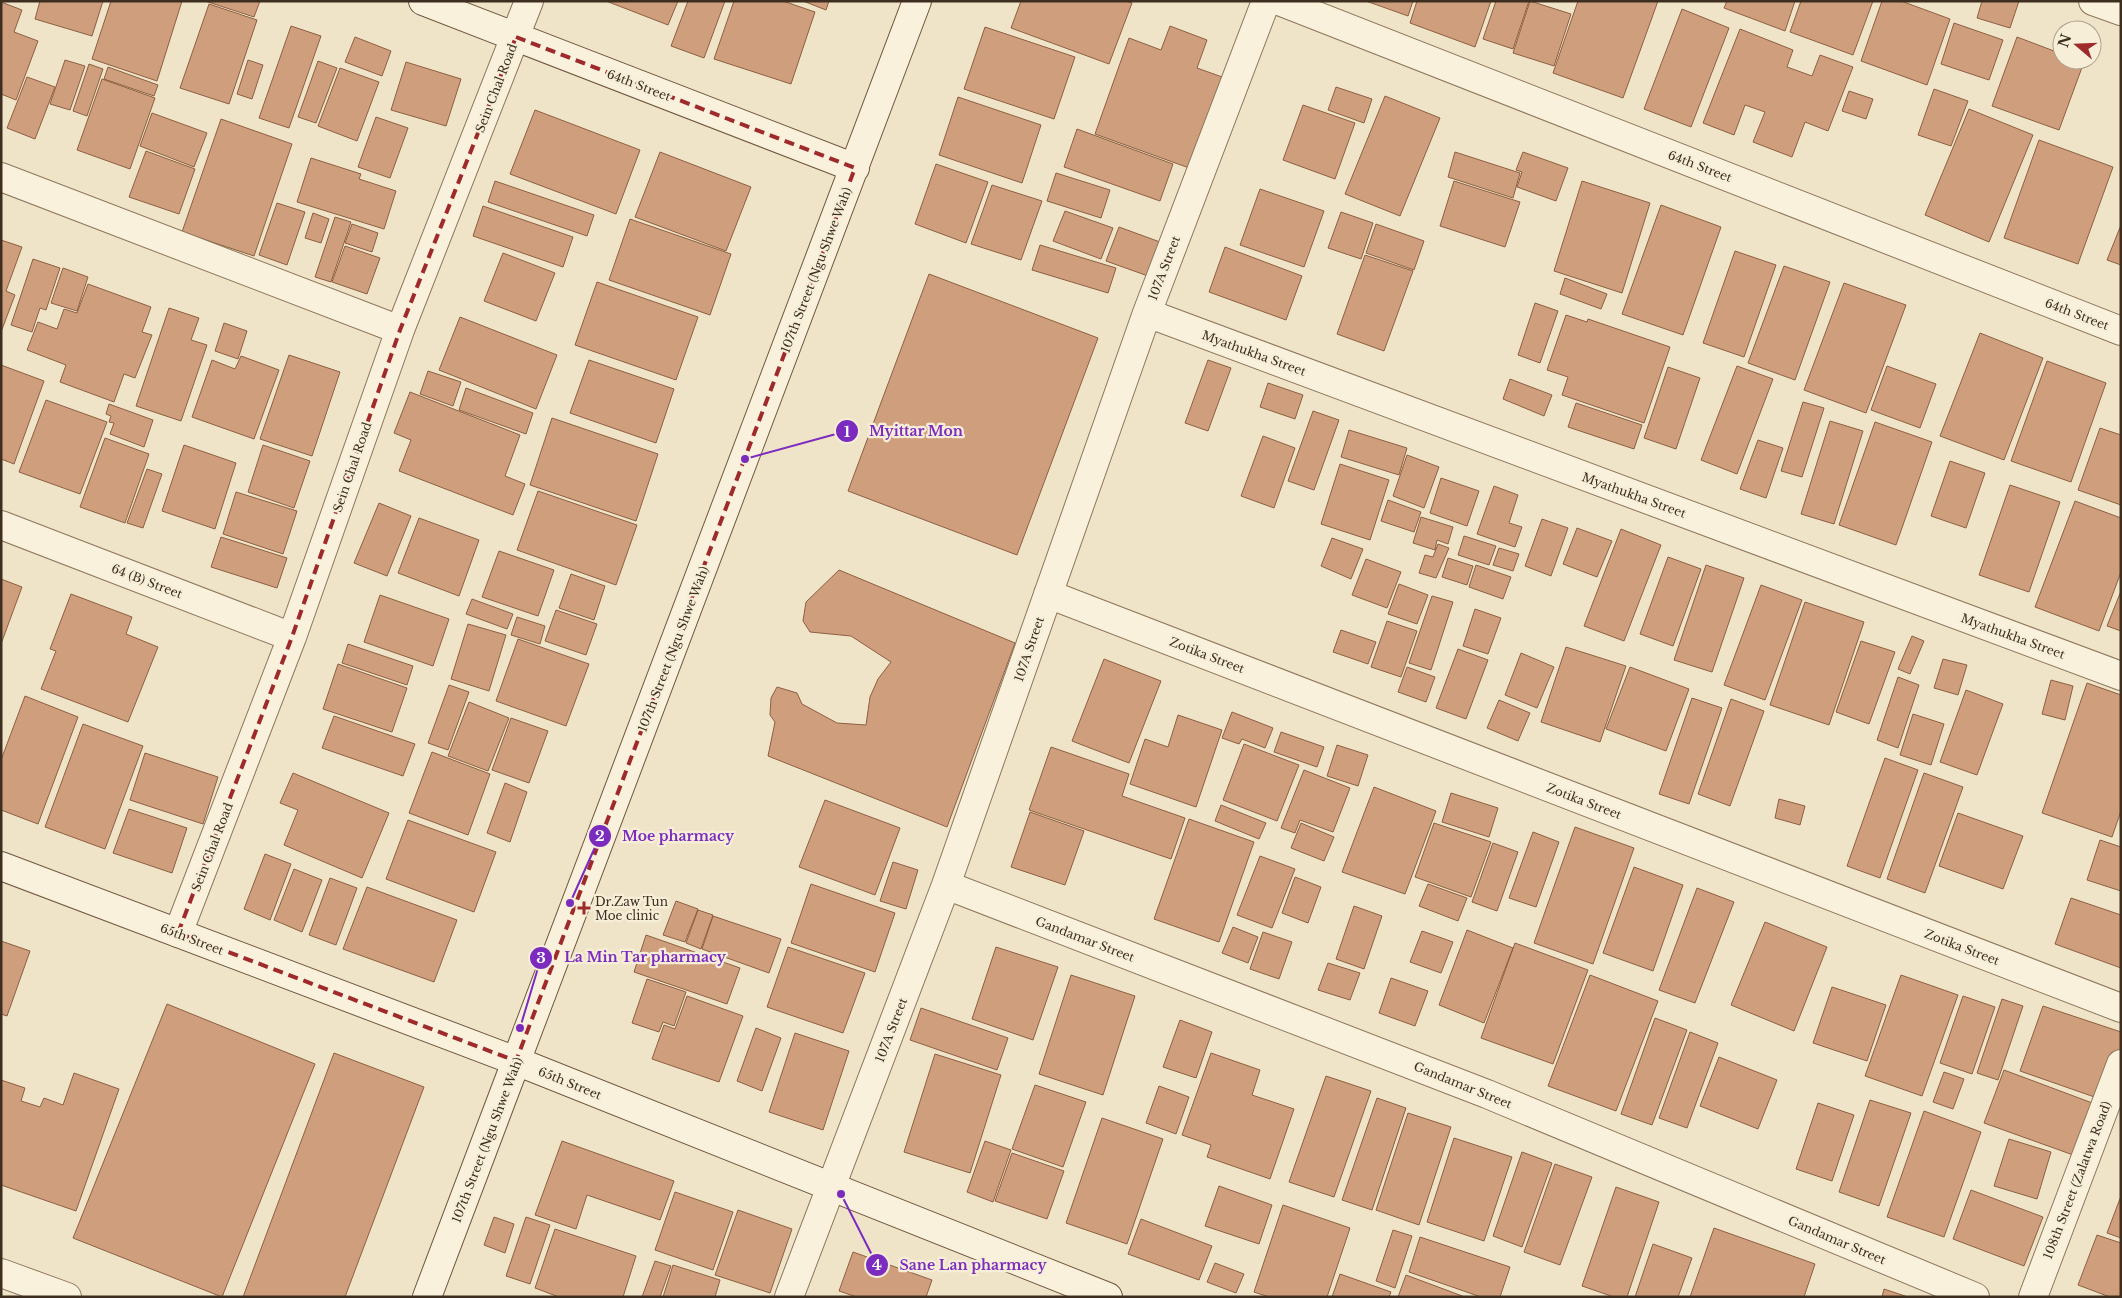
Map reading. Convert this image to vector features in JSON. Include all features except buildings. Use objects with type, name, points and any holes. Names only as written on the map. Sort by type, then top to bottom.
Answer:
[{"type":"street","name":"64th Street","points":[[423,1],[855,168]]},
{"type":"street","name":"Sein Chal Road","points":[[178,933],[292,637],[400,330],[529,1]]},
{"type":"street","name":"107th Street (Ngu Shwe Wah)","points":[[427,1297],[917,1]]},
{"type":"street","name":"107A Street","points":[[789,1297],[946,885],[1147,313],[1266,1]]},
{"type":"street","name":"64th Street","points":[[1279,1],[2121,331]]},
{"type":"street","points":[[2093,1],[2121,11]]},
{"type":"street","points":[[1,177],[400,330]]},
{"type":"street","name":"Myathukha Street","points":[[1147,313],[2121,676]]},
{"type":"street","name":"64 (B) Street","points":[[1,525],[292,637]]},
{"type":"street","name":"Zotika Street","points":[[1048,594],[2121,1008]]},
{"type":"street","name":"65th Street","points":[[1,866],[516,1061],[1108,1297]]},
{"type":"street","name":"Gandamar Street","points":[[946,885],[1487,1094],[1974,1297]]},
{"type":"street","name":"108th Street (Zalatwa Road)","points":[[2033,1297],[2121,1064]]},
{"type":"street","points":[[1,1273],[66,1297]]},
{"type":"highlighted area","points":[[516,37],[855,168],[516,1061],[178,933],[292,637],[400,330]]},
{"type":"place","name":"Myittar Mon","points":[[745,459]]},
{"type":"place","name":"Moe pharmacy","points":[[570,903]]},
{"type":"place","name":"Dr.Zaw Tun Moe clinic","points":[[584,908]]},
{"type":"place","name":"La Min Tar pharmacy","points":[[520,1028]]},
{"type":"place","name":"Sane Lan pharmacy","points":[[841,1194]]}]
